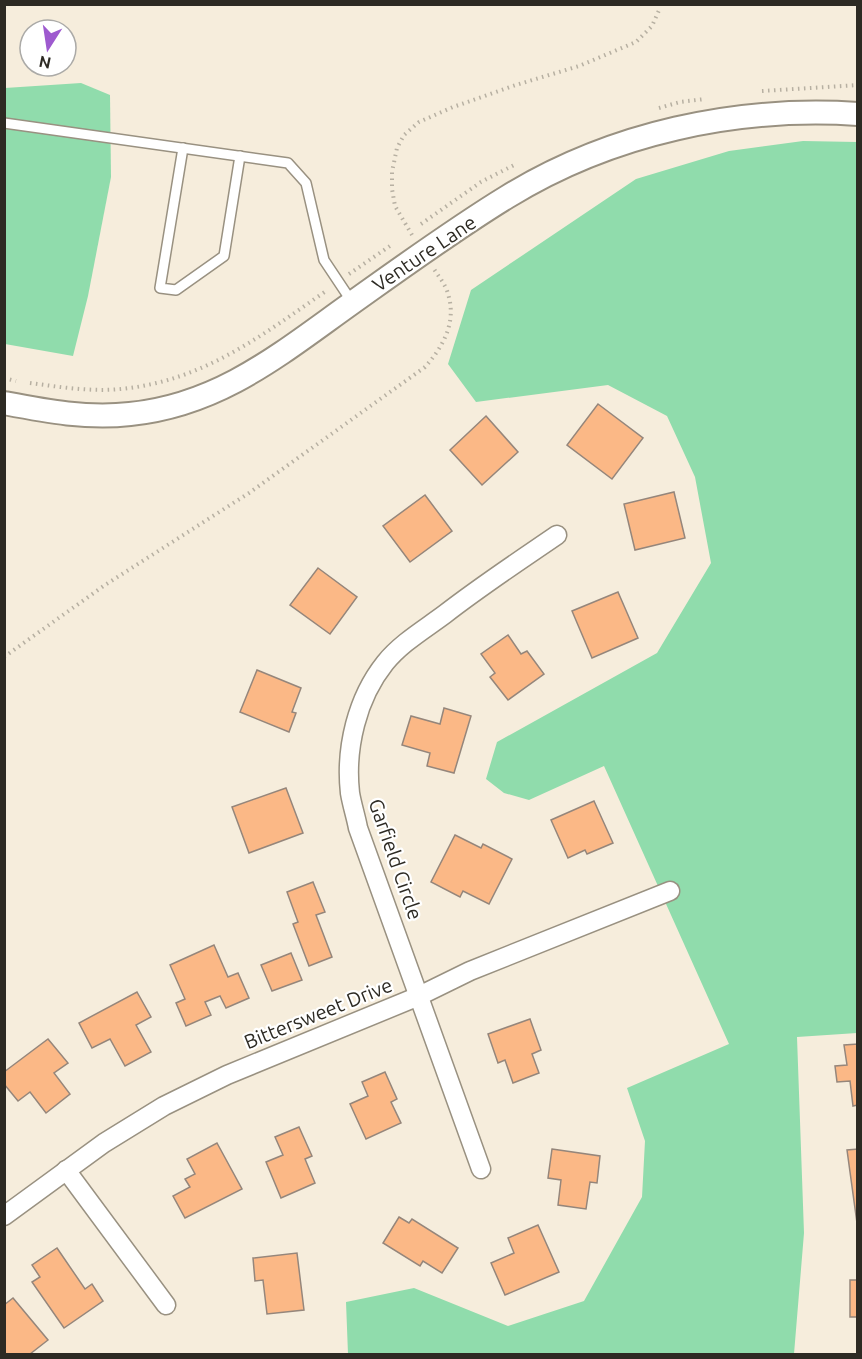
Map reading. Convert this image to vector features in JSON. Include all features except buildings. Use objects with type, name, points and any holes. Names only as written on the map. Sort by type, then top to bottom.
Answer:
[{"type":"street","name":"Venture Lane","points":[[4,403],[89,417],[132,414],[171,406],[211,394],[261,368],[352,302],[508,196],[551,173],[617,145],[673,129],[735,117],[820,111],[858,114]]},
{"type":"street","name":"Garfield Circle","points":[[481,1169],[358,828],[351,794],[351,748],[359,711],[370,686],[385,663],[402,646],[466,597],[557,535]]},
{"type":"street","name":"Bittersweet Drive","points":[[4,1216],[104,1143],[164,1106],[227,1075],[419,996],[470,971],[670,891]]},
{"type":"street","points":[[66,1170],[166,1305]]},
{"type":"lane","points":[[4,123],[288,163],[306,183],[324,260],[352,302]]},
{"type":"lane","points":[[183,148],[160,288],[176,290],[224,256],[240,156]]},
{"type":"path","points":[[401,238],[410,232],[395,206],[392,172],[397,148],[404,135],[418,122],[516,85],[579,66],[636,42],[652,26],[660,8]]},
{"type":"path","points":[[4,378],[74,389],[121,389],[163,382],[203,369],[248,345],[392,244]]},
{"type":"path","points":[[4,657],[105,585],[249,493],[425,367],[440,350],[447,333],[451,313],[448,293],[434,270]]},
{"type":"green space","points":[[81,83],[110,95],[111,177],[88,296],[73,356],[5,344],[5,88]]},
{"type":"green space","points":[[803,141],[857,142],[857,1033],[797,1037],[804,1233],[794,1354],[348,1354],[346,1302],[414,1288],[508,1326],[584,1301],[642,1197],[645,1141],[627,1088],[729,1044],[604,766],[529,800],[504,793],[486,779],[497,742],[657,653],[711,563],[695,477],[667,416],[608,385],[476,402],[448,364],[471,290],[636,179],[729,151]]}]
